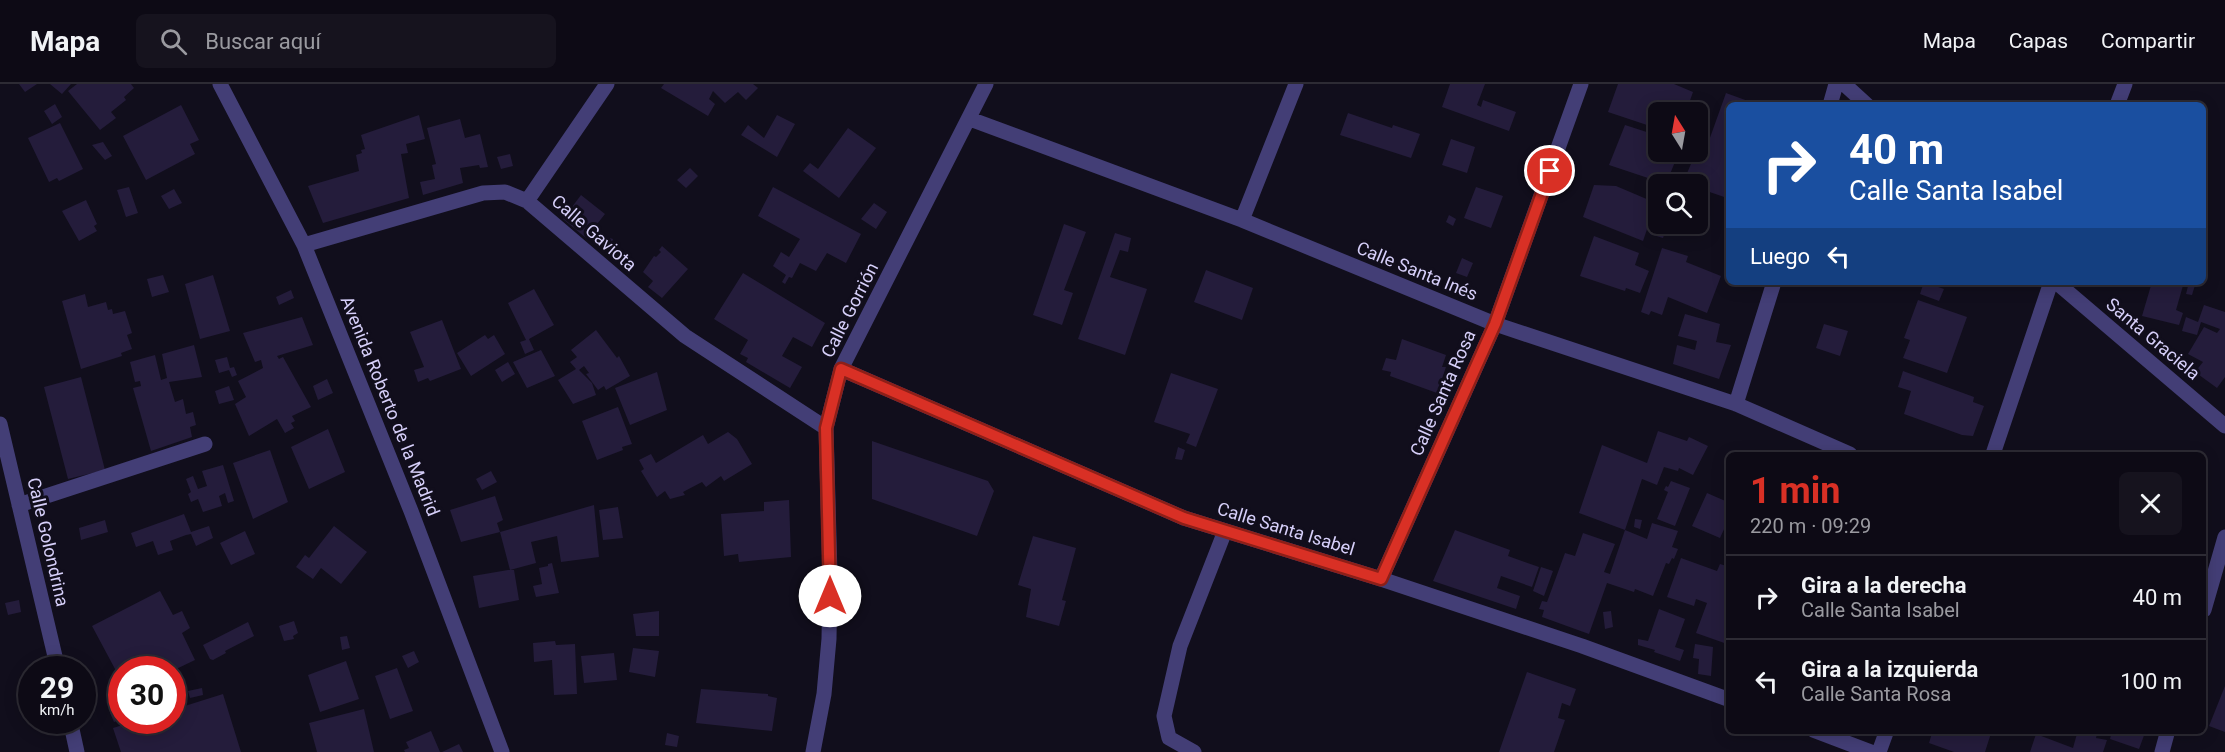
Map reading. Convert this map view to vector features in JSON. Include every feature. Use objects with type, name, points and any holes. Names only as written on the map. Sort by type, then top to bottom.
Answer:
[{"type":"street","name":"Avenida Roberto de la Madrid","points":[[220,84],[304,245],[411,511],[502,752]]},
{"type":"street","points":[[527,201],[607,84]]},
{"type":"street","name":"Calle Gorrión","points":[[813,752],[824,694],[829,639],[830,574],[826,428],[841,369],[986,84]]},
{"type":"street","points":[[1242,220],[1296,84]]},
{"type":"street","name":"Calle Santa Rosa","points":[[1381,579],[1495,324],[1581,84]]},
{"type":"street","points":[[1831,102],[1836,84]]},
{"type":"street","points":[[1844,84],[1863,102]]},
{"type":"street","points":[[2118,102],[2125,84]]},
{"type":"street","name":"Calle Santa Inés","points":[[970,119],[1242,220],[1495,324],[1736,405],[1845,452]]},
{"type":"street","name":"Calle Gaviota","points":[[304,245],[483,193],[505,192],[527,201],[685,336],[826,428]]},
{"type":"street","points":[[1736,405],[1773,285]]},
{"type":"street","points":[[1994,452],[2049,285]]},
{"type":"street","name":"Santa Graciela","points":[[2060,285],[2225,426]]},
{"type":"street","name":"Calle Santa Isabel","points":[[841,369],[1184,518],[1381,579],[1581,646],[1726,699]]},
{"type":"street","name":"Calle Golondrina","points":[[0,424],[55,656]]},
{"type":"street","points":[[19,504],[205,444]]},
{"type":"street","points":[[1194,752],[1169,738],[1164,716],[1180,646],[1225,531]]},
{"type":"street","points":[[2206,603],[2225,537]]},
{"type":"street","points":[[73,734],[77,752]]},
{"type":"street","points":[[1824,734],[1871,752]]},
{"type":"street","points":[[1879,752],[1886,734]]},
{"type":"street","points":[[2162,752],[2167,734]]},
{"type":"building","points":[[19,84],[37,84],[25,92]]},
{"type":"building","points":[[50,84],[71,84],[62,94]]},
{"type":"building","points":[[77,84],[131,84],[134,88],[124,97],[126,100],[111,112],[116,118],[100,130],[68,91]]},
{"type":"building","points":[[664,84],[753,84],[758,88],[746,100],[738,92],[725,103],[713,91],[709,99],[715,104],[708,116],[661,88]]},
{"type":"building","points":[[1450,84],[1485,84],[1477,105],[1481,107],[1483,100],[1516,112],[1509,131],[1442,107]]},
{"type":"building","points":[[1618,84],[1674,84],[1693,92],[1689,102],[1648,102],[1648,125],[1608,112]]},
{"type":"building","points":[[1726,93],[1748,101],[1726,102],[1726,198],[1708,191],[1708,174],[1687,174],[1692,162],[1708,162],[1708,143]]},
{"type":"building","points":[[55,104],[62,117],[52,124],[44,111]]},
{"type":"building","points":[[181,105],[199,140],[190,144],[195,154],[146,180],[123,136]]},
{"type":"building","points":[[1348,113],[1392,128],[1393,125],[1420,134],[1411,158],[1340,135]]},
{"type":"building","points":[[419,115],[425,139],[406,144],[408,153],[401,154],[409,198],[323,223],[308,186],[359,171],[356,155],[365,149],[361,135]]},
{"type":"building","points":[[777,115],[795,124],[777,157],[741,135],[748,125],[764,138]]},
{"type":"building","points":[[460,119],[465,138],[480,134],[488,167],[480,168],[479,165],[460,168],[463,183],[423,195],[420,182],[435,179],[432,165],[436,164],[427,128]]},
{"type":"building","points":[[60,123],[83,169],[59,181],[57,178],[49,182],[28,138]]},
{"type":"building","points":[[1625,125],[1648,132],[1648,162],[1675,162],[1670,174],[1648,174],[1648,178],[1609,165]]},
{"type":"building","points":[[848,128],[876,148],[839,198],[803,171],[810,163],[818,169]]},
{"type":"building","points":[[1451,139],[1475,147],[1467,173],[1442,165]]},
{"type":"building","points":[[103,142],[112,156],[105,160],[92,145]]},
{"type":"building","points":[[510,154],[513,166],[501,169],[497,157]]},
{"type":"building","points":[[690,168],[698,176],[686,188],[677,180]]},
{"type":"building","points":[[1594,185],[1616,186],[1648,200],[1648,226],[1643,241],[1583,217]]},
{"type":"building","points":[[129,187],[138,213],[126,217],[117,190]]},
{"type":"building","points":[[773,187],[861,234],[846,263],[827,253],[816,271],[800,263],[792,278],[789,277],[785,284],[782,282],[786,275],[773,266],[781,252],[789,257],[800,239],[758,216]]},
{"type":"building","points":[[1476,187],[1503,196],[1491,228],[1464,218]]},
{"type":"building","points":[[174,189],[182,203],[169,209],[161,196]]},
{"type":"building","points":[[581,195],[605,214],[586,238],[563,219]]},
{"type":"building","points":[[86,200],[97,224],[94,226],[97,231],[79,241],[62,211]]},
{"type":"building","points":[[874,203],[887,212],[876,229],[861,219]]},
{"type":"building","points":[[1449,215],[1456,219],[1453,226],[1446,222]]},
{"type":"building","points":[[1064,224],[1086,232],[1064,290],[1073,293],[1062,325],[1033,315]]},
{"type":"building","points":[[1115,233],[1131,238],[1128,252],[1120,250],[1110,277],[1147,289],[1125,355],[1078,339]]},
{"type":"building","points":[[1650,234],[1664,234],[1663,238]]},
{"type":"building","points":[[600,235],[613,239],[611,247],[598,242]]},
{"type":"building","points":[[1594,236],[1639,253],[1635,265],[1649,271],[1640,293],[1626,288],[1625,291],[1580,276]]},
{"type":"building","points":[[662,246],[688,269],[662,298],[648,287],[653,281],[643,272],[654,256],[656,257],[661,252],[659,250]]},
{"type":"building","points":[[1662,248],[1688,256],[1686,262],[1721,276],[1707,313],[1668,297],[1662,315],[1651,311],[1649,315],[1641,312]]},
{"type":"building","points":[[1462,258],[1473,263],[1467,277],[1456,273]]},
{"type":"building","points":[[1206,270],[1253,288],[1242,320],[1194,302]]},
{"type":"building","points":[[743,273],[825,323],[812,347],[793,337],[782,356],[802,367],[790,388],[746,362],[748,358],[740,354],[748,340],[714,319]]},
{"type":"building","points":[[163,275],[169,292],[152,297],[147,279]]},
{"type":"building","points":[[213,275],[230,331],[200,339],[185,284]]},
{"type":"building","points":[[1923,285],[1944,289],[1939,301],[1920,294]]},
{"type":"building","points":[[2151,285],[2183,285],[2176,310],[2183,313],[2179,325],[2142,316]]},
{"type":"building","points":[[2188,285],[2195,285],[2192,295],[2186,294]]},
{"type":"building","points":[[534,289],[554,325],[529,339],[534,350],[525,354],[520,342],[526,340],[508,303]]},
{"type":"building","points":[[291,290],[294,298],[279,305],[276,297]]},
{"type":"building","points":[[85,294],[88,307],[106,302],[108,310],[112,309],[113,314],[125,311],[132,333],[127,335],[132,349],[121,353],[122,356],[81,369],[62,301]]},
{"type":"building","points":[[1918,300],[1967,317],[1947,373],[1903,358],[1910,340],[1904,338]]},
{"type":"building","points":[[2204,305],[2225,312],[2225,377],[2217,388],[2195,372],[2203,362],[2188,354],[2204,327],[2217,333],[2220,329],[2201,322],[2197,335],[2182,331],[2186,317],[2198,322]]},
{"type":"building","points":[[1685,314],[1720,324],[1716,342],[1731,345],[1719,379],[1673,364],[1677,345],[1695,350],[1697,341],[1678,336]]},
{"type":"building","points":[[302,317],[313,345],[277,356],[279,359],[283,357],[311,407],[292,416],[295,421],[291,423],[294,428],[285,433],[277,419],[249,436],[235,404],[246,397],[238,381],[263,368],[261,360],[255,362],[243,333]]},
{"type":"building","points":[[442,320],[461,369],[430,381],[428,378],[418,382],[414,370],[424,367],[410,332]]},
{"type":"building","points":[[1824,324],[1848,331],[1840,356],[1816,348]]},
{"type":"building","points":[[596,330],[617,358],[619,356],[630,376],[606,390],[604,386],[598,390],[586,374],[589,373],[584,366],[579,370],[592,383],[596,395],[573,404],[558,380],[576,369],[570,362],[577,357],[571,350]]},
{"type":"building","points":[[485,335],[488,339],[494,335],[505,354],[471,376],[457,353]]},
{"type":"building","points":[[1402,339],[1446,355],[1442,367],[1446,367],[1437,393],[1390,376],[1391,372],[1382,370],[1386,358],[1396,360]]},
{"type":"building","points":[[194,345],[202,377],[169,382],[175,402],[183,399],[186,414],[193,412],[196,425],[190,427],[192,437],[151,451],[133,388],[141,386],[140,381],[135,382],[130,362],[155,355],[161,380],[167,378],[162,354]]},
{"type":"building","points":[[541,350],[555,376],[527,388],[513,362]]},
{"type":"building","points":[[227,357],[230,368],[234,367],[237,375],[232,377],[229,370],[219,373],[215,360]]},
{"type":"building","points":[[508,362],[515,374],[502,382],[495,370]]},
{"type":"building","points":[[1903,371],[1974,397],[1973,402],[1984,406],[1973,436],[1962,435],[1904,414],[1911,391],[1898,387]]},
{"type":"building","points":[[657,372],[667,410],[630,425],[615,388]]},
{"type":"building","points":[[1171,373],[1218,389],[1196,447],[1186,443],[1190,434],[1154,422]]},
{"type":"building","points":[[81,377],[105,470],[68,479],[44,387]]},
{"type":"building","points":[[327,379],[333,393],[318,400],[313,386]]},
{"type":"building","points":[[229,386],[234,400],[219,404],[215,391]]},
{"type":"building","points":[[618,407],[632,444],[597,460],[582,421]]},
{"type":"building","points":[[328,429],[345,472],[309,489],[291,447]]},
{"type":"building","points":[[1658,431],[1687,441],[1689,437],[1708,446],[1693,475],[1679,468],[1678,471],[1664,467],[1657,485],[1642,479],[1625,530],[1579,513],[1602,445],[1647,463]]},
{"type":"building","points":[[728,432],[737,439],[752,464],[724,481],[721,476],[706,487],[702,482],[683,492],[685,495],[670,499],[665,491],[657,497],[641,471],[644,469],[639,460],[651,454],[656,463],[703,435],[708,444]]},
{"type":"building","points":[[872,441],[988,481],[994,491],[977,536],[872,499]]},
{"type":"building","points":[[1178,447],[1185,450],[1182,460],[1175,459]]},
{"type":"building","points":[[270,450],[288,502],[253,519],[233,463]]},
{"type":"building","points":[[223,465],[234,501],[228,503],[225,493],[219,496],[222,506],[203,512],[198,499],[191,502],[188,494],[191,492],[186,479],[193,476],[198,489],[207,486],[202,471]]},
{"type":"building","points":[[491,471],[497,482],[482,490],[476,479]]},
{"type":"building","points":[[1671,481],[1690,488],[1675,526],[1657,519],[1668,492],[1664,490]]},
{"type":"building","points":[[1707,493],[1726,501],[1726,525],[1720,538],[1692,526]]},
{"type":"building","points":[[495,496],[503,520],[497,523],[500,532],[461,542],[450,510]]},
{"type":"building","points":[[789,500],[791,557],[739,562],[738,554],[724,556],[721,514],[764,511],[764,502]]},
{"type":"building","points":[[594,505],[599,557],[561,562],[557,536],[531,542],[536,563],[510,570],[500,532]]},
{"type":"building","points":[[618,507],[623,538],[603,540],[599,510]]},
{"type":"building","points":[[184,514],[191,532],[209,526],[213,538],[196,546],[191,534],[186,535],[170,541],[173,550],[158,555],[153,541],[136,547],[131,533]]},
{"type":"building","points":[[1635,519],[1642,520],[1640,529],[1634,527]]},
{"type":"building","points":[[105,520],[108,532],[81,540],[79,528]]},
{"type":"building","points":[[1652,523],[1678,531],[1672,547],[1678,549],[1674,559],[1672,558],[1669,564],[1666,563],[1653,596],[1635,589],[1634,592],[1607,583],[1589,634],[1542,617],[1544,610],[1539,609],[1542,601],[1547,602],[1565,553],[1575,556],[1583,533],[1615,544],[1604,572],[1610,574],[1625,530],[1647,539]]},
{"type":"building","points":[[334,526],[367,552],[341,584],[321,568],[313,579],[296,567],[305,555],[309,558]]},
{"type":"building","points":[[1455,530],[1510,550],[1508,556],[1539,567],[1532,587],[1501,576],[1497,588],[1520,596],[1516,609],[1433,581]]},
{"type":"building","points":[[245,531],[255,554],[231,565],[220,543]]},
{"type":"building","points":[[1033,536],[1076,548],[1062,600],[1066,601],[1059,626],[1026,617],[1031,589],[1018,585]]},
{"type":"building","points":[[1681,558],[1717,571],[1720,564],[1726,566],[1726,644],[1696,633],[1707,603],[1696,599],[1694,606],[1667,597]]},
{"type":"building","points":[[552,563],[559,593],[536,597],[533,586],[542,584],[539,568]]},
{"type":"building","points":[[1541,567],[1553,571],[1544,596],[1533,591]]},
{"type":"building","points":[[514,570],[519,600],[479,608],[473,576]]},
{"type":"building","points":[[160,591],[173,615],[182,611],[190,628],[182,633],[195,660],[186,664],[186,656],[108,656],[92,626]]},
{"type":"building","points":[[19,600],[21,612],[8,615],[5,603]]},
{"type":"building","points":[[1659,609],[1685,619],[1675,647],[1684,650],[1680,661],[1638,645],[1638,639],[1648,641]]},
{"type":"building","points":[[659,611],[659,636],[636,636],[633,614]]},
{"type":"building","points":[[1611,611],[1613,627],[1605,629],[1603,612]]},
{"type":"building","points":[[294,621],[298,633],[293,636],[294,639],[284,641],[279,626]]},
{"type":"building","points":[[248,622],[254,636],[213,660],[210,659],[203,645]]},
{"type":"building","points":[[347,636],[350,648],[342,650],[340,637]]},
{"type":"building","points":[[555,641],[556,645],[575,644],[577,694],[554,695],[552,660],[534,662],[533,643]]},
{"type":"building","points":[[1695,644],[1713,647],[1711,676],[1698,674],[1699,659],[1693,658]]},
{"type":"building","points":[[633,648],[659,651],[655,677],[629,672]]},
{"type":"building","points":[[414,651],[419,662],[408,668],[402,656]]},
{"type":"building","points":[[614,653],[617,680],[584,683],[581,656]]},
{"type":"building","points":[[346,661],[359,699],[320,712],[308,675]]},
{"type":"building","points":[[397,668],[413,711],[390,719],[375,676]]},
{"type":"building","points":[[1527,672],[1576,689],[1570,706],[1562,703],[1558,718],[1565,720],[1554,752],[1499,752]]},
{"type":"building","points":[[2225,686],[2225,732],[2209,726]]},
{"type":"building","points":[[202,688],[203,695],[190,698],[188,691]]},
{"type":"building","points":[[701,689],[768,694],[768,696],[777,698],[772,731],[696,723]]},
{"type":"building","points":[[223,694],[241,752],[121,752],[115,734],[186,734],[186,706]]},
{"type":"building","points":[[364,709],[374,752],[317,752],[309,723]]},
{"type":"building","points":[[431,731],[440,752],[405,752],[404,750],[409,748],[406,742]]},
{"type":"building","points":[[667,733],[679,736],[677,747],[665,745]]},
{"type":"building","points":[[1932,734],[1991,734],[1985,752],[1954,752],[1929,743]]},
{"type":"building","points":[[2036,734],[2073,748],[2077,734],[2097,734],[2096,738],[2107,740],[2103,752],[2030,752]]},
{"type":"building","points":[[2097,734],[2145,734],[2139,749],[2110,739],[2111,735]]},
{"type":"building","points":[[459,744],[463,752],[442,752]]},
{"type":"route","points":[[830,596],[826,428],[841,369],[1184,518],[1381,579],[1495,324],[1550,171]]}]
